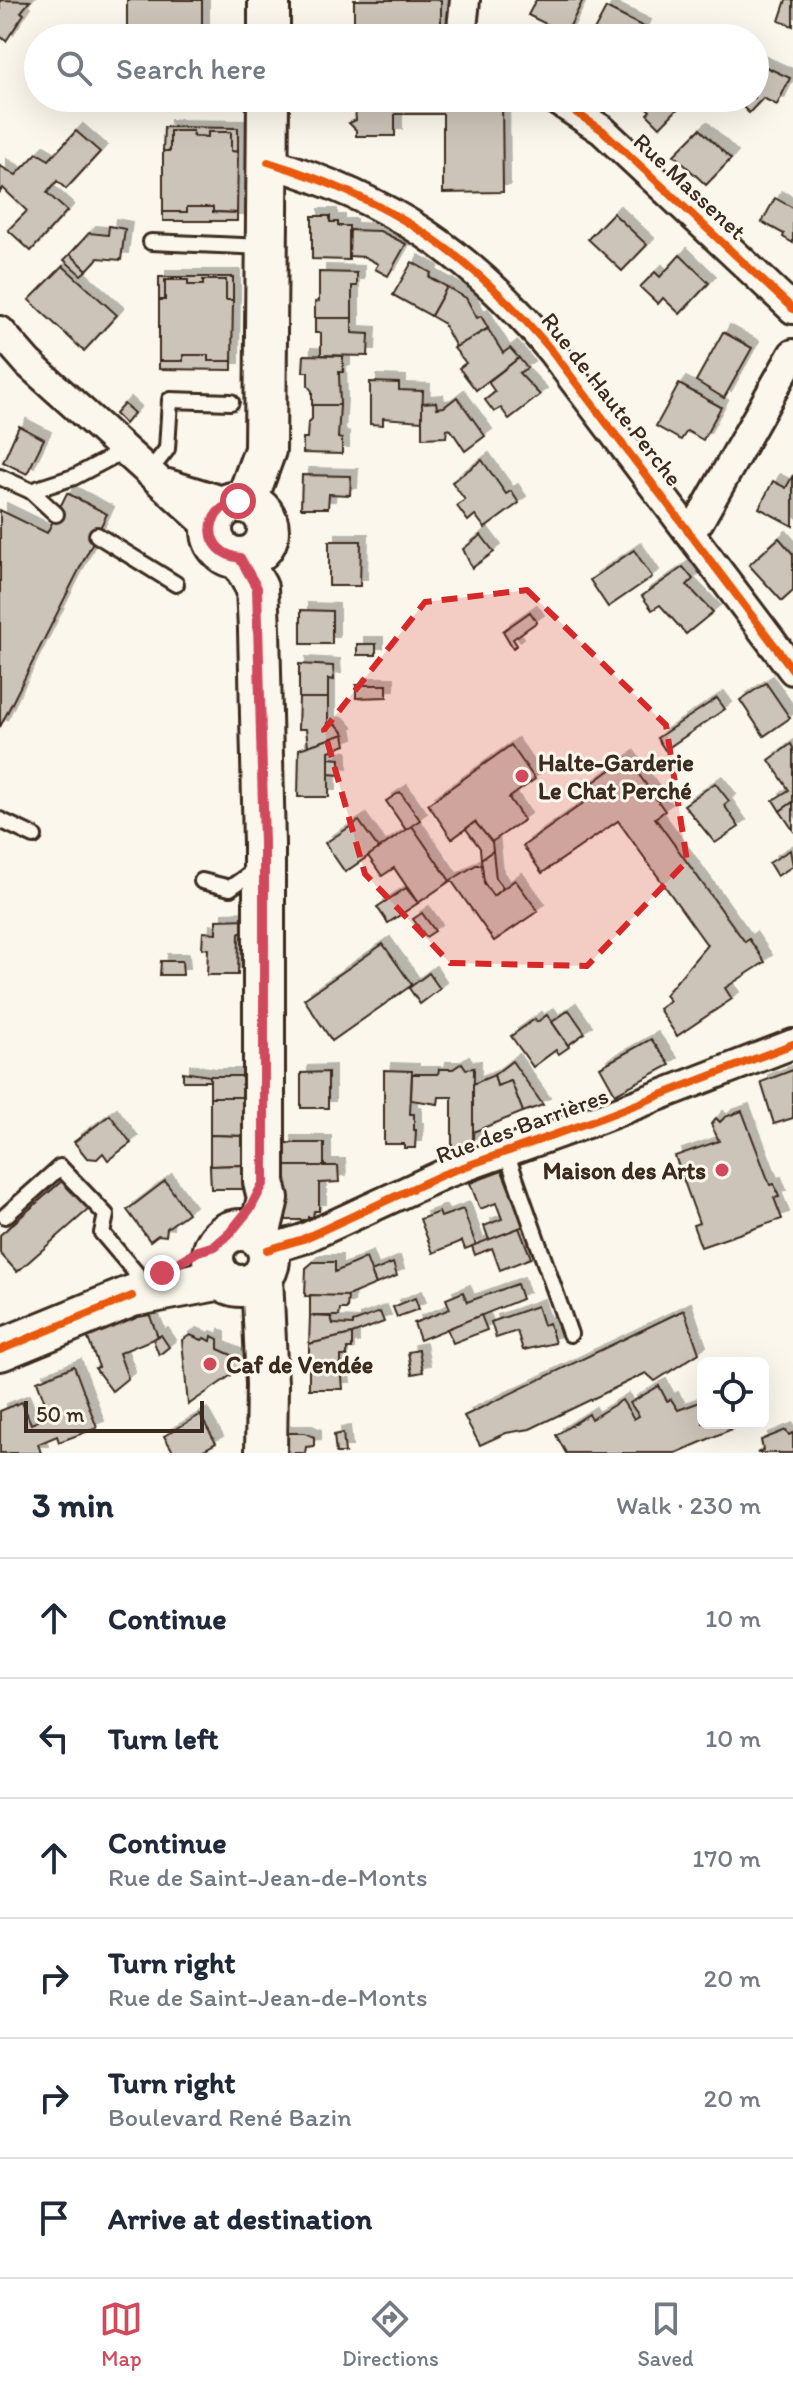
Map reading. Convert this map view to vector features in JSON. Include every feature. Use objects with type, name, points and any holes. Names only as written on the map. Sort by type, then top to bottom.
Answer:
[{"type":"main road","points":[[269,0],[269,24]]},
{"type":"main road","points":[[266,1453],[264,1335],[240,1258],[268,1198],[264,1182],[264,864],[257,588],[240,558],[223,553],[212,538],[265,450],[268,112]]},
{"type":"main road","points":[[0,1350],[132,1296],[240,1258]]},
{"type":"street","points":[[462,24],[465,0]]},
{"type":"street","name":"Rue Massenet","points":[[575,112],[602,130],[793,309]]},
{"type":"street","name":"Rue de Haute Perche","points":[[268,162],[318,177],[417,227],[471,265],[515,306],[793,670]]},
{"type":"street","points":[[7,344],[154,477],[229,511]]},
{"type":"street","points":[[688,531],[699,521],[793,354]]},
{"type":"street","name":"Rue des Barrières","points":[[240,1258],[303,1239],[444,1174],[793,1044]]},
{"type":"lane","points":[[151,242],[269,247]]},
{"type":"lane","points":[[154,477],[167,449],[170,400],[231,402]]},
{"type":"lane","points":[[31,491],[74,477],[125,450]]},
{"type":"lane","points":[[0,477],[31,491],[56,514]]},
{"type":"lane","points":[[97,535],[176,584]]},
{"type":"lane","points":[[0,820],[34,836]]},
{"type":"lane","points":[[202,881],[230,888],[264,864]]},
{"type":"lane","points":[[506,1152],[570,1334]]},
{"type":"lane","points":[[5,1216],[60,1167],[106,1215],[102,1233],[136,1273],[132,1296]]},
{"type":"highlighted area","points":[[527,590],[666,725],[687,861],[587,966],[450,963],[365,874],[324,730],[425,602]]},
{"type":"building","points":[[0,0],[30,1],[6,41],[0,36]]},
{"type":"building","points":[[127,0],[202,0],[202,24],[127,24]]},
{"type":"building","points":[[354,0],[441,0],[441,24],[354,24]]},
{"type":"building","points":[[536,0],[582,2],[571,24],[546,24],[528,15]]},
{"type":"building","points":[[786,0],[793,0],[793,26],[779,21]]},
{"type":"building","points":[[606,8],[638,24],[597,24]]},
{"type":"building","points":[[769,68],[790,78],[777,105],[769,101]]},
{"type":"building","points":[[355,112],[502,112],[503,192],[443,193],[443,114],[395,114],[395,136],[356,136],[356,130],[349,123],[356,120]]},
{"type":"building","points":[[649,112],[674,112],[660,127],[647,114]]},
{"type":"building","points":[[164,127],[238,128],[238,152],[231,151],[231,132],[208,132],[208,137],[193,136],[193,131],[170,131],[170,151],[163,151]]},
{"type":"building","points":[[700,129],[731,159],[706,185],[674,155]]},
{"type":"building","points":[[76,131],[100,152],[66,189],[57,181],[47,193],[67,211],[31,251],[8,230],[27,211],[3,188],[0,192],[0,166],[16,175],[37,153],[49,160]]},
{"type":"building","points":[[170,131],[193,131],[193,136],[208,137],[208,132],[231,132],[231,151],[238,152],[237,213],[213,212],[213,207],[187,207],[187,212],[163,212],[163,151],[170,151]]},
{"type":"building","points":[[775,198],[793,208],[793,243],[783,237],[784,234],[762,222]]},
{"type":"building","points":[[187,207],[213,207],[213,212],[237,213],[237,221],[163,221],[163,212],[187,212]]},
{"type":"building","points":[[613,213],[647,245],[622,271],[588,239]]},
{"type":"building","points":[[312,216],[330,216],[330,222],[349,226],[349,260],[312,259]]},
{"type":"building","points":[[109,226],[125,229],[121,260],[98,258],[87,270],[70,254],[89,233],[108,235]]},
{"type":"building","points":[[350,230],[380,231],[406,244],[388,276],[375,269],[378,264],[365,257],[349,256]]},
{"type":"building","points":[[70,254],[87,270],[81,275],[64,260]]},
{"type":"building","points":[[680,255],[709,283],[680,314],[663,298],[658,304],[640,287],[655,272],[660,277]]},
{"type":"building","points":[[412,262],[447,287],[431,316],[393,295]]},
{"type":"building","points":[[63,266],[117,315],[84,351],[29,300]]},
{"type":"building","points":[[319,272],[357,273],[357,286],[352,286],[352,318],[315,318],[315,302],[319,301]]},
{"type":"building","points":[[159,277],[233,277],[233,300],[226,300],[226,280],[203,280],[203,285],[188,285],[188,280],[165,280],[165,300],[159,300]]},
{"type":"building","points":[[165,280],[188,280],[188,285],[203,285],[203,280],[226,280],[226,300],[233,300],[232,361],[208,361],[208,355],[183,355],[183,361],[159,361],[159,300],[165,300]]},
{"type":"building","points":[[447,287],[466,298],[477,318],[481,316],[488,328],[456,347],[443,323],[431,316]]},
{"type":"building","points":[[315,318],[352,318],[352,333],[369,334],[368,356],[321,355],[321,333],[315,333]]},
{"type":"building","points":[[488,329],[503,353],[510,348],[519,358],[476,390],[459,368],[466,363],[454,348]]},
{"type":"building","points":[[723,332],[752,348],[724,398],[696,381]]},
{"type":"building","points":[[183,355],[208,355],[208,361],[232,361],[232,370],[159,369],[159,361],[183,361]]},
{"type":"building","points":[[304,355],[343,356],[343,372],[339,372],[340,405],[312,405],[308,372],[303,372]]},
{"type":"building","points":[[519,358],[527,368],[519,373],[540,395],[509,419],[501,408],[494,412],[485,400],[495,392],[488,382]]},
{"type":"building","points":[[370,382],[399,383],[399,390],[423,391],[422,421],[383,418],[383,425],[370,424]]},
{"type":"building","points":[[679,384],[721,407],[703,440],[687,431],[681,440],[656,426]]},
{"type":"building","points":[[457,397],[485,436],[465,451],[451,430],[447,429],[446,437],[422,438],[422,403],[436,402],[437,408],[444,407]]},
{"type":"building","points":[[124,404],[134,413],[125,424],[115,414]]},
{"type":"building","points":[[312,405],[340,405],[338,438],[342,439],[342,454],[303,453],[303,438],[307,438]]},
{"type":"building","points":[[19,426],[44,439],[27,474],[3,462]]},
{"type":"building","points":[[482,460],[506,494],[511,491],[519,503],[485,528],[475,515],[468,521],[457,506],[465,500],[452,482]]},
{"type":"building","points":[[302,475],[351,476],[350,495],[329,494],[328,508],[301,508]]},
{"type":"building","points":[[793,475],[793,526],[759,508],[773,481],[786,488]]},
{"type":"building","points":[[67,493],[107,514],[0,727],[0,510],[47,533]]},
{"type":"building","points":[[481,535],[494,552],[472,568],[463,549]]},
{"type":"building","points":[[779,538],[793,554],[793,591],[782,601],[749,565]]},
{"type":"building","points":[[329,541],[361,541],[360,586],[329,586]]},
{"type":"building","points":[[634,550],[652,577],[608,607],[590,580]]},
{"type":"building","points":[[683,567],[693,579],[687,585],[713,612],[686,634],[660,605],[652,610],[642,596]]},
{"type":"building","points":[[301,610],[332,611],[332,644],[301,644]]},
{"type":"building","points":[[530,612],[537,622],[513,639],[517,645],[513,648],[503,631]]},
{"type":"building","points":[[357,644],[376,644],[376,655],[357,655]]},
{"type":"building","points":[[299,664],[333,666],[334,680],[328,679],[328,698],[299,698]]},
{"type":"building","points":[[766,683],[790,718],[764,736],[740,700]]},
{"type":"building","points":[[356,685],[387,685],[387,697],[356,698]]},
{"type":"building","points":[[299,698],[328,698],[328,724],[337,725],[345,734],[308,746],[306,729],[298,729]]},
{"type":"building","points":[[717,698],[725,709],[665,750],[657,738]]},
{"type":"building","points":[[344,734],[346,745],[329,751],[329,797],[298,797],[299,749]]},
{"type":"building","points":[[791,744],[793,802],[780,811],[773,800],[789,790],[769,760]]},
{"type":"building","points":[[511,745],[535,779],[509,798],[524,820],[490,843],[475,822],[452,839],[428,804]]},
{"type":"building","points":[[329,758],[340,759],[340,775],[329,774]]},
{"type":"building","points":[[627,758],[665,811],[655,818],[745,942],[749,939],[765,962],[725,988],[732,999],[677,1036],[659,1009],[670,1001],[665,995],[707,945],[618,821],[542,873],[523,846],[589,799],[583,790]]},
{"type":"building","points":[[715,783],[729,801],[724,805],[739,827],[715,843],[684,805]]},
{"type":"building","points":[[400,792],[420,820],[406,830],[386,801]]},
{"type":"building","points":[[793,802],[793,830],[780,811]]},
{"type":"building","points":[[359,821],[379,849],[345,872],[325,843]]},
{"type":"building","points":[[475,822],[492,842],[493,851],[481,859],[480,848],[466,829]]},
{"type":"building","points":[[412,826],[450,881],[418,903],[394,868],[382,876],[368,856]]},
{"type":"building","points":[[790,850],[793,866],[777,876],[769,863]]},
{"type":"building","points":[[493,851],[496,879],[503,888],[493,896],[484,883],[481,859]]},
{"type":"building","points":[[476,865],[482,865],[484,883],[493,896],[515,880],[538,911],[494,941],[451,880]]},
{"type":"building","points":[[406,888],[418,903],[388,923],[377,907]]},
{"type":"building","points":[[422,913],[435,931],[426,937],[413,919]]},
{"type":"building","points":[[247,919],[246,933],[239,933],[238,975],[207,975],[208,949],[202,948],[203,932],[216,933],[216,920]]},
{"type":"building","points":[[383,944],[412,985],[332,1041],[304,999]]},
{"type":"building","points":[[161,961],[182,961],[183,975],[160,975]]},
{"type":"building","points":[[429,973],[440,989],[420,1004],[409,988]]},
{"type":"building","points":[[569,1010],[585,1033],[568,1045],[552,1022]]},
{"type":"building","points":[[547,1015],[569,1047],[559,1054],[556,1050],[533,1067],[511,1036],[535,1019],[537,1022]]},
{"type":"building","points":[[651,1039],[670,1065],[615,1094],[600,1067]]},
{"type":"building","points":[[512,1061],[543,1105],[523,1112],[511,1081],[497,1086],[494,1075]]},
{"type":"building","points":[[462,1063],[466,1069],[474,1068],[473,1144],[452,1149],[452,1097],[439,1097],[438,1104],[411,1100],[412,1074],[438,1074],[439,1069],[453,1069]]},
{"type":"building","points":[[384,1070],[412,1071],[410,1114],[414,1114],[415,1148],[404,1148],[404,1144],[384,1144]]},
{"type":"building","points":[[793,1070],[793,1118],[774,1124],[761,1082]]},
{"type":"building","points":[[183,1072],[210,1076],[210,1081],[183,1081]]},
{"type":"building","points":[[328,1072],[328,1108],[301,1108],[301,1073]]},
{"type":"building","points":[[494,1075],[497,1086],[511,1081],[523,1112],[473,1132],[473,1084]]},
{"type":"building","points":[[210,1076],[244,1076],[244,1097],[210,1097]]},
{"type":"building","points":[[210,1097],[244,1097],[243,1136],[210,1135]]},
{"type":"building","name":"Maison des Arts","points":[[742,1111],[770,1185],[774,1184],[779,1197],[774,1198],[782,1219],[701,1247],[693,1225],[699,1223],[675,1156],[719,1141],[711,1124],[716,1118],[720,1122]]},
{"type":"building","points":[[110,1115],[131,1143],[108,1160],[103,1153],[97,1159],[87,1158],[74,1142]]},
{"type":"building","points":[[210,1135],[243,1136],[244,1165],[210,1166]]},
{"type":"building","points":[[285,1143],[324,1143],[324,1166],[285,1166]]},
{"type":"building","points":[[244,1165],[244,1189],[211,1189],[210,1166]]},
{"type":"building","points":[[285,1166],[338,1166],[339,1182],[319,1183],[319,1211],[314,1211],[313,1217],[308,1217],[308,1220],[286,1220]]},
{"type":"building","points":[[502,1171],[524,1226],[489,1240],[484,1226],[502,1219],[496,1203],[480,1209],[470,1183]]},
{"type":"building","points":[[63,1180],[89,1209],[17,1272],[0,1253],[0,1235]]},
{"type":"building","points":[[165,1181],[188,1213],[167,1228],[166,1236],[158,1235],[150,1241],[127,1210]]},
{"type":"building","points":[[463,1209],[476,1245],[465,1249],[462,1241],[433,1253],[420,1219],[439,1212],[441,1217]]},
{"type":"building","points":[[519,1228],[531,1258],[500,1270],[492,1248],[475,1255],[472,1246]]},
{"type":"building","points":[[366,1258],[376,1284],[345,1297],[305,1296],[306,1268],[313,1262],[335,1262],[335,1272]]},
{"type":"building","points":[[393,1263],[397,1276],[376,1284],[371,1272]]},
{"type":"building","points":[[517,1284],[522,1299],[420,1340],[414,1323],[450,1309],[446,1299],[463,1292],[467,1302]]},
{"type":"building","points":[[310,1295],[348,1296],[347,1309],[340,1309],[339,1316],[310,1316]]},
{"type":"building","points":[[415,1298],[419,1309],[397,1317],[393,1307]]},
{"type":"building","points":[[537,1306],[543,1325],[549,1323],[555,1343],[523,1350],[517,1331],[496,1338],[491,1322]]},
{"type":"building","points":[[684,1310],[699,1353],[655,1381],[646,1373],[530,1429],[506,1433],[480,1445],[464,1416]]},
{"type":"building","points":[[148,1311],[158,1337],[119,1353],[128,1378],[112,1391],[95,1368],[99,1367],[87,1336]]},
{"type":"building","points":[[380,1312],[384,1322],[352,1334],[309,1344],[310,1316],[331,1317],[333,1324],[353,1325],[353,1322]]},
{"type":"building","points":[[481,1315],[487,1330],[453,1343],[447,1329]]},
{"type":"building","points":[[352,1334],[352,1349],[347,1349],[347,1356],[341,1356],[341,1365],[309,1365],[309,1344]]},
{"type":"building","points":[[161,1335],[169,1347],[159,1355],[153,1339]]},
{"type":"building","points":[[190,1335],[202,1340],[211,1341],[212,1336],[218,1339],[218,1349],[243,1360],[243,1367],[188,1405],[182,1340]]},
{"type":"building","points":[[419,1350],[423,1372],[412,1374],[408,1352]]},
{"type":"building","points":[[309,1365],[341,1365],[343,1389],[309,1389]]},
{"type":"building","points":[[74,1366],[97,1428],[59,1442],[57,1436],[38,1444],[41,1453],[0,1453],[0,1411],[22,1402],[31,1424],[50,1416],[37,1381]]},
{"type":"building","points":[[659,1386],[667,1401],[671,1399],[678,1410],[697,1403],[697,1429],[732,1429],[676,1453],[566,1453],[556,1435],[589,1414],[591,1419],[622,1400],[634,1419],[639,1416],[630,1403]]},
{"type":"building","points":[[200,1415],[216,1443],[198,1453],[174,1453],[164,1436]]},
{"type":"building","points":[[786,1430],[789,1435],[793,1433],[793,1453],[757,1453],[763,1450],[761,1440]]},
{"type":"building","points":[[284,1433],[305,1433],[314,1437],[314,1446],[306,1447],[305,1453],[284,1453]]},
{"type":"building","points":[[343,1433],[345,1453],[336,1453],[334,1435]]},
{"type":"cycle path","points":[[575,112],[602,130],[793,309]]},
{"type":"cycle path","points":[[268,162],[312,177],[390,212],[458,258],[490,285],[552,351],[793,670]]},
{"type":"cycle path","points":[[267,1250],[303,1239],[444,1174],[793,1044]]},
{"type":"cycle path","points":[[0,1350],[132,1296]]},
{"type":"place","name":"Halte-Garderie Le Chat Perché","points":[[522,776]]},
{"type":"place","name":"Maison des Arts","points":[[722,1170]]},
{"type":"place","name":"Caf de Vendée","points":[[210,1364]]},
{"type":"route","points":[[162,1273],[198,1251],[215,1246],[230,1233],[251,1207],[264,1182],[264,844],[257,588],[240,558],[223,553],[216,546],[211,528],[216,513],[222,507],[238,501]]}]
